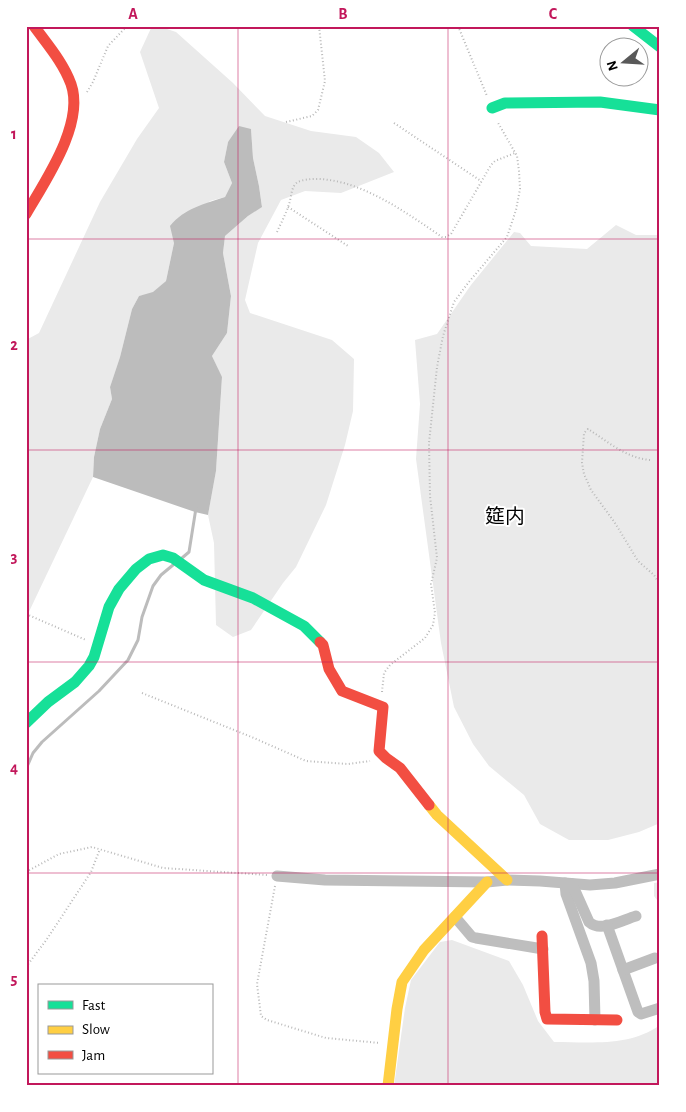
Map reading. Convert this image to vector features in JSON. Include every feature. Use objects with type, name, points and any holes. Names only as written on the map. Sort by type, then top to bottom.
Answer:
[{"type":"street","points":[[26,214],[59,155],[74,108],[73,90],[61,65],[34,26]]},
{"type":"street","points":[[639,28],[660,47]]},
{"type":"street","points":[[492,108],[505,103],[600,102],[660,110]]},
{"type":"street","points":[[26,723],[48,702],[75,682],[89,666],[98,645],[109,608],[119,589],[136,569],[149,559],[163,555],[173,558],[204,580],[253,598],[304,626],[323,645],[329,668],[342,691],[382,707],[379,751],[382,757],[400,768],[437,815],[507,880]]},
{"type":"street","points":[[277,876],[325,880],[487,882],[507,880],[590,885],[615,883],[660,874]]},
{"type":"street","points":[[388,1086],[402,982],[424,950],[487,882]]},
{"type":"street","points":[[568,884],[589,922],[597,927],[636,916]]},
{"type":"street","points":[[568,884],[566,894],[591,963],[594,981],[595,1020]]},
{"type":"street","points":[[455,917],[472,937],[543,949]]},
{"type":"street","points":[[607,925],[638,1012],[641,1014],[660,1008]]},
{"type":"street","points":[[542,936],[545,1012],[547,1019],[616,1020]]},
{"type":"street","points":[[623,970],[655,958]]},
{"type":"path","points":[[74,108],[93,82],[108,46],[127,26]]},
{"type":"path","points":[[286,122],[312,116],[318,110],[325,81],[319,26]]},
{"type":"path","points":[[382,707],[384,673],[390,665],[425,638],[433,625],[435,613],[431,584],[437,558],[430,496],[429,443],[437,366],[443,336],[454,302],[507,237],[516,210],[520,189],[515,153],[492,108],[458,26]]},
{"type":"path","points":[[394,123],[481,181]]},
{"type":"path","points":[[277,232],[288,206],[293,186],[305,180],[318,179],[354,187],[381,198],[442,237],[446,237],[451,234],[491,165],[495,161],[515,153]]},
{"type":"path","points":[[288,206],[348,246]]},
{"type":"path","points":[[650,460],[629,455],[588,429],[584,433],[582,463],[584,474],[591,490],[625,538],[638,561],[654,575],[660,585]]},
{"type":"path","points":[[26,614],[98,645]]},
{"type":"path","points":[[142,694],[254,738],[306,761],[348,764],[382,757]]},
{"type":"path","points":[[26,872],[59,854],[92,847],[163,868],[277,876],[257,984],[261,1016],[267,1020],[326,1038],[393,1045]]},
{"type":"path","points":[[26,967],[47,939],[91,872],[100,849]]},
{"type":"shaded area","points":[[152,26],[176,32],[233,83],[265,116],[311,131],[356,137],[379,153],[394,172],[341,193],[305,191],[281,200],[258,243],[245,300],[250,313],[332,340],[354,359],[353,411],[345,445],[326,505],[296,567],[251,630],[233,637],[216,625],[214,543],[208,515],[216,471],[222,378],[212,356],[227,333],[231,296],[223,253],[225,236],[262,206],[253,158],[251,129],[228,142],[224,162],[232,183],[225,197],[210,201],[174,243],[166,281],[153,293],[139,296],[132,309],[110,387],[112,399],[100,429],[94,457],[93,477],[26,618],[26,340],[39,333],[100,202],[137,139],[159,108],[140,52]]},
{"type":"shaded area","points":[[239,126],[251,129],[253,158],[262,207],[248,216],[225,236],[223,253],[231,296],[227,333],[212,356],[222,377],[216,471],[208,515],[93,477],[94,457],[100,429],[112,399],[110,387],[132,309],[139,296],[153,292],[166,281],[174,243],[170,226],[188,211],[225,197],[232,183],[224,162],[228,142]]},
{"type":"shaded area","points":[[616,225],[636,235],[660,235],[660,823],[639,832],[608,840],[569,840],[540,824],[524,795],[489,766],[473,744],[454,707],[441,643],[416,459],[420,404],[415,340],[437,334],[471,285],[514,232],[520,233],[531,246],[587,249]]},
{"type":"shaded area","points":[[660,882],[660,904],[654,896],[654,883]]},
{"type":"shaded area","points":[[452,940],[509,961],[523,985],[538,1021],[554,1042],[609,1042],[623,1040],[636,1037],[660,1025],[660,1086],[394,1086],[411,980],[440,942]]},
{"type":"waterway","points":[[182,558],[189,552],[196,508]]},
{"type":"waterway","points":[[26,769],[33,753],[42,742],[99,691],[128,660],[138,640],[142,617],[153,586],[161,575],[173,565]]},
{"type":"traffic: fast","points":[[633,26],[660,47]]},
{"type":"traffic: fast","points":[[492,108],[505,103],[600,102],[660,110]]},
{"type":"traffic: fast","points":[[26,723],[48,702],[75,682],[89,666],[94,657],[109,607],[119,589],[136,569],[149,559],[163,555],[173,558],[204,580],[253,598],[304,626],[320,642]]},
{"type":"traffic: slow","points":[[429,805],[437,815],[507,880]]},
{"type":"traffic: slow","points":[[388,1086],[402,982],[424,950],[487,882]]},
{"type":"traffic: jam","points":[[26,214],[61,152],[73,117],[74,100],[71,84],[64,68],[34,26]]},
{"type":"traffic: jam","points":[[320,642],[323,645],[329,669],[342,691],[383,707],[379,751],[400,768],[429,805]]},
{"type":"traffic: jam","points":[[542,936],[545,1012],[547,1019],[617,1020]]},
{"type":"district","name":"筵内","points":[[505,516]]}]
